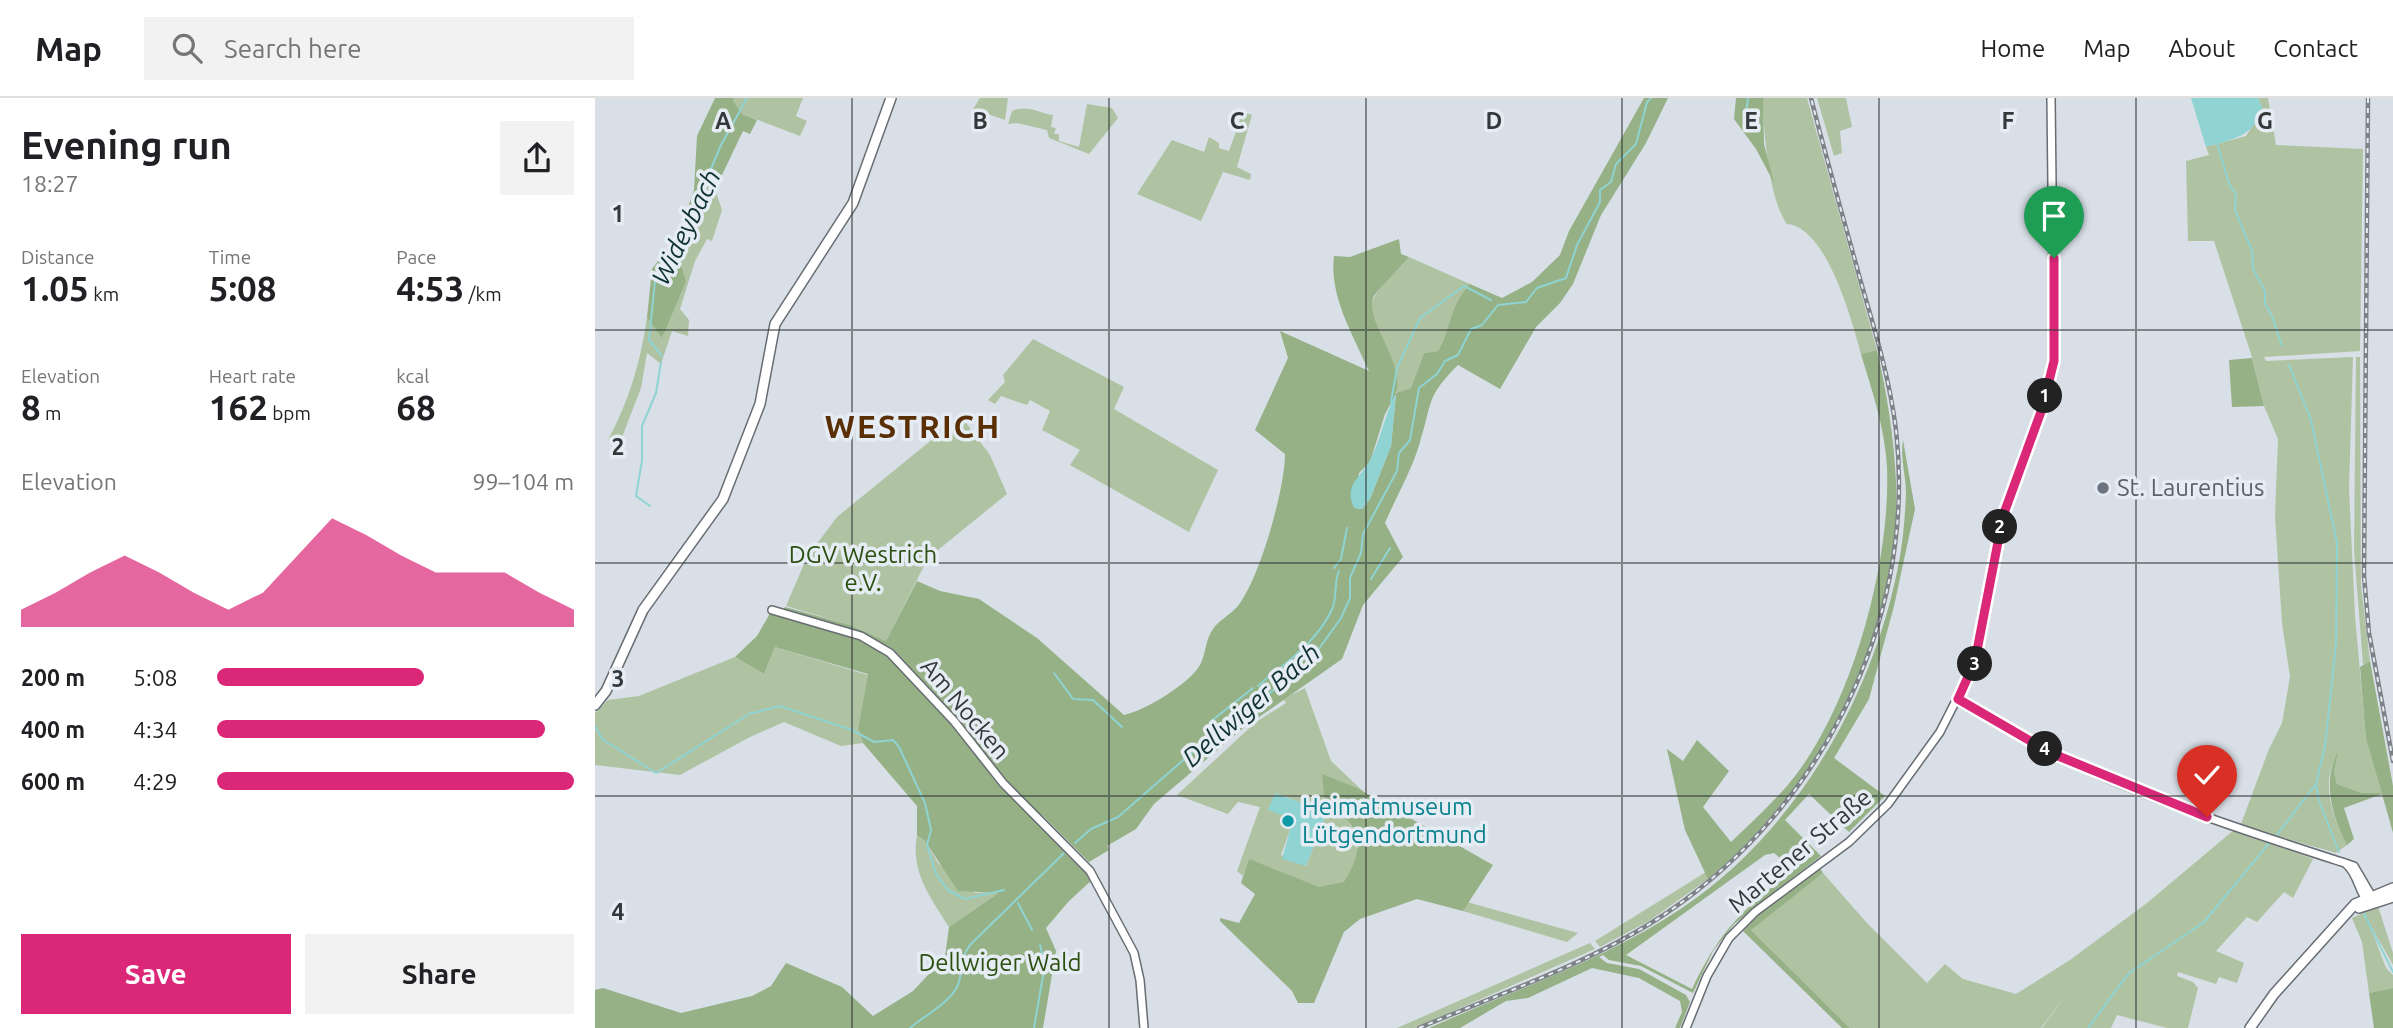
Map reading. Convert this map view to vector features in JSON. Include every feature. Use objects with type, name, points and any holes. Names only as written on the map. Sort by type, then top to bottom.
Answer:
[{"type":"main road","points":[[595,705],[606,691],[637,620],[677,559],[723,499],[760,404],[775,324],[853,203],[891,98]]},
{"type":"main road","points":[[2250,1028],[2274,994],[2345,916],[2368,899],[2393,888]]},
{"type":"main road","points":[[2368,899],[2393,897]]},
{"type":"street","name":"Martener Straße","points":[[1686,1028],[1707,976],[1729,938],[1755,912],[1836,853],[1879,813],[1921,762],[1958,699],[1975,661],[2003,516],[2042,409],[2054,361],[2051,98]]},
{"type":"street","name":"Am Nocken","points":[[772,610],[861,636],[890,653],[954,721],[1003,783],[1097,881],[1134,953],[1140,980],[1144,1028]]},
{"type":"street","points":[[1958,699],[2060,757],[2189,811],[2346,864],[2360,872],[2368,899]]},
{"type":"green space","points":[[715,98],[734,98],[733,101],[742,114],[757,120],[750,134],[743,131],[722,175],[708,180],[680,263],[686,281],[662,338],[647,317],[652,269],[679,234],[694,190],[697,136]]},
{"type":"green space","points":[[734,98],[803,98],[796,116],[807,121],[800,136],[742,114],[732,101]]},
{"type":"green space","points":[[980,98],[1008,98],[1005,120],[973,109]]},
{"type":"green space","name":"Dellwiger Wald","points":[[1644,98],[1668,98],[1646,143],[1601,215],[1573,284],[1560,303],[1536,327],[1500,389],[1458,365],[1435,393],[1413,463],[1385,523],[1403,557],[1363,605],[1342,659],[1242,729],[1154,804],[1136,829],[1107,846],[1109,850],[1089,862],[1042,815],[1037,819],[1092,880],[1046,928],[1056,951],[1043,1028],[595,1028],[595,990],[603,988],[681,1013],[752,996],[771,986],[786,963],[842,987],[873,1016],[913,991],[945,957],[949,927],[998,893],[958,891],[925,841],[917,835],[917,806],[863,743],[858,728],[868,674],[775,647],[764,674],[735,657],[757,636],[772,610],[780,613],[785,607],[850,625],[886,641],[917,581],[940,591],[979,599],[1037,638],[1124,715],[1144,708],[1177,688],[1200,665],[1210,633],[1237,607],[1262,556],[1281,489],[1285,454],[1255,430],[1288,358],[1280,331],[1369,371],[1339,300],[1333,271],[1334,256],[1350,257],[1399,239],[1401,254],[1409,257],[1375,295],[1372,307],[1395,368],[1396,393],[1411,388],[1424,353],[1438,351],[1454,309],[1470,284],[1502,298],[1532,282],[1560,255],[1569,231]],"holes":[[[1396,394],[1391,446],[1370,499],[1362,509],[1354,508],[1359,473],[1370,462],[1385,414]]]},
{"type":"green space","points":[[1736,98],[1763,98],[1764,144],[1774,183],[1756,149],[1734,119]]},
{"type":"green space","points":[[1763,98],[1807,98],[1877,350],[1861,354],[1844,299],[1826,258],[1801,229],[1787,224],[1781,213],[1768,164]]},
{"type":"green space","points":[[1817,98],[1846,98],[1852,127],[1840,131],[1842,153],[1834,156]]},
{"type":"green space","points":[[2258,98],[2268,98],[2276,145],[2363,149],[2360,351],[2264,357],[2266,361],[2353,357],[2349,488],[2355,616],[2366,739],[2383,794],[2362,793],[2337,784],[2334,772],[2337,756],[2329,777],[2330,801],[2347,845],[2336,853],[2284,838],[2275,845],[2313,859],[2293,898],[2284,892],[2257,922],[2247,917],[2216,951],[2244,963],[2237,983],[2219,977],[2216,984],[2178,972],[2177,976],[2193,982],[2198,988],[2188,1028],[2167,1028],[2117,1015],[2111,1028],[2042,1028],[2070,990],[2041,1028],[1850,1028],[1750,929],[1823,873],[1867,923],[1927,983],[1945,964],[1963,979],[2016,994],[2070,960],[2147,903],[2241,824],[2269,749],[2282,723],[2290,677],[2282,623],[2275,516],[2278,439],[2264,406],[2252,357],[2214,241],[2188,241],[2186,161],[2209,155],[2206,147],[2246,136],[2263,110]]},
{"type":"green space","points":[[1087,104],[1112,108],[1118,118],[1089,154],[1049,138],[1047,130],[1017,123],[1008,124],[1012,111],[1018,109],[1053,115],[1051,127],[1056,128],[1054,134],[1059,134],[1059,141],[1079,147]]},
{"type":"green space","points":[[1243,112],[1252,115],[1237,167],[1251,174],[1250,180],[1223,172],[1201,221],[1137,194],[1172,140],[1204,152],[1209,137],[1219,143],[1219,148],[1229,151]]},
{"type":"green space","points":[[722,175],[715,189],[722,210],[712,241],[707,239],[695,261],[680,309],[689,320],[688,336],[672,331],[661,364],[647,353],[641,388],[619,445],[608,440],[633,380],[647,317],[663,337],[680,263],[692,232],[694,215],[706,193],[708,180]]},
{"type":"green space","points":[[1409,257],[1470,284],[1454,309],[1438,351],[1424,353],[1411,388],[1397,393],[1371,307],[1381,287]]},
{"type":"green space","points":[[1033,339],[1124,387],[1114,409],[1218,470],[1189,532],[1070,465],[1080,450],[1042,430],[1050,411],[1030,400],[1027,405],[1001,396],[995,404],[988,400],[1005,382],[1003,375]]},
{"type":"green space","points":[[1877,350],[1894,449],[1895,539],[1885,594],[1869,649],[1847,702],[1819,751],[1786,798],[1749,841],[1708,879],[1685,830],[1667,749],[1683,761],[1697,740],[1729,771],[1703,807],[1731,842],[1787,786],[1810,755],[1830,718],[1863,635],[1882,547],[1886,505],[1886,452],[1861,354]]},
{"type":"green space","points":[[2356,357],[2360,357],[2361,585],[2370,661],[2363,665],[2354,550]]},
{"type":"green space","points":[[2252,358],[2264,406],[2232,407],[2229,360]]},
{"type":"green space","name":"DGV Westrich e.V.","points":[[961,416],[990,455],[1007,494],[928,558],[886,641],[850,625],[786,606],[807,557],[837,517]]},
{"type":"green space","points":[[1903,440],[1915,509],[1894,606],[1869,699],[1834,758],[1885,796],[1849,832],[1809,794],[1785,820],[1821,856],[1734,924],[1713,951],[1693,993],[1641,966],[1609,960],[1603,955],[1599,957],[1607,963],[1639,969],[1686,995],[1690,1002],[1680,1028],[1675,1028],[1682,1012],[1680,1001],[1639,978],[1592,968],[1528,998],[1506,1001],[1460,1028],[1429,1028],[1591,959],[1653,927],[1723,877],[1760,841],[1793,802],[1823,758],[1848,713],[1886,616],[1898,567],[1903,530],[1906,493]],"holes":[[[1774,853],[1794,870],[1734,922],[1713,951],[1692,989],[1626,955],[1765,855]]]},
{"type":"green space","points":[[775,647],[868,675],[858,728],[863,743],[841,746],[784,722],[680,775],[595,765],[595,713],[608,700],[639,696],[735,657],[764,674]]},
{"type":"green space","points":[[2370,661],[2393,786],[2393,833],[2382,794],[2344,808],[2354,839],[2347,845],[2337,823],[2331,799],[2331,775],[2338,752],[2334,772],[2337,784],[2362,793],[2382,793],[2366,739],[2360,667]]},
{"type":"green space","points":[[1305,688],[1331,761],[1365,793],[1323,775],[1355,833],[1358,860],[1344,883],[1319,888],[1249,860],[1243,876],[1237,871],[1260,807],[1238,802],[1228,814],[1177,795],[1256,722],[1286,703],[1283,699]],"holes":[[[1283,795],[1326,815],[1306,866],[1281,855],[1294,819]]]},
{"type":"green space","points":[[1322,774],[1357,788],[1493,865],[1463,911],[1417,899],[1360,919],[1344,932],[1314,1003],[1298,1003],[1292,991],[1220,921],[1220,918],[1239,923],[1255,894],[1241,883],[1249,859],[1319,887],[1344,882],[1356,858],[1357,837],[1347,819],[1325,803]]},
{"type":"green space","points":[[917,835],[925,841],[938,863],[975,893],[999,892],[949,927],[919,873]]},
{"type":"green space","points":[[1820,868],[1823,873],[1751,930],[1850,1028],[1842,1028],[1743,931],[1772,901]]},
{"type":"green space","points":[[1706,872],[1708,879],[1649,921],[1600,947],[1595,941]]},
{"type":"green space","points":[[1467,902],[1578,933],[1567,942],[1463,911]]},
{"type":"green space","points":[[2378,906],[2393,953],[2393,965],[2369,923],[2386,968],[2393,975],[2393,988],[2369,993],[2362,942],[2352,918]]},
{"type":"green space","points":[[1590,943],[1595,949],[1415,1028],[1397,1028]]},
{"type":"green space","points":[[2393,988],[2393,1028],[2374,1028],[2369,993]]},
{"type":"water","points":[[2191,98],[2258,98],[2263,110],[2259,119],[2241,136],[2206,147]]},
{"type":"water","points":[[1396,393],[1391,446],[1370,499],[1362,509],[1354,508],[1351,500],[1352,487],[1374,452]]},
{"type":"water","points":[[1275,793],[1326,815],[1306,866],[1282,859],[1293,819],[1268,810]]},
{"type":"waterway","name":"Wideybach","points":[[662,356],[649,340],[655,281],[681,240],[721,145],[747,98]]},
{"type":"waterway","name":"Dellwiger Bach","points":[[1075,843],[1091,829],[1118,817],[1204,742],[1217,736],[1222,729],[1308,664],[1341,618],[1350,598],[1350,578],[1361,553],[1363,534],[1397,471],[1399,453],[1410,440],[1419,388],[1437,374],[1445,361],[1458,355],[1471,329],[1482,325],[1498,305],[1526,302],[1537,288],[1566,278],[1577,245],[1600,202],[1600,190],[1611,182],[1616,164],[1636,144],[1647,102],[1651,98]]},
{"type":"waterway","name":"Dellwiger Bach","points":[[1748,98],[1746,113],[1757,122]]},
{"type":"waterway","points":[[2217,144],[2230,186],[2236,194],[2235,210],[2252,251],[2253,269],[2265,291],[2265,304],[2282,346]]},
{"type":"waterway","points":[[1391,402],[1397,368],[1420,318],[1464,286],[1491,300]]},
{"type":"waterway","name":"Wideybach","points":[[650,506],[636,496],[642,461],[642,426],[656,393],[661,362]]},
{"type":"waterway","points":[[2289,365],[2311,420],[2337,543],[2336,644],[2325,746],[2316,784],[2319,801],[2339,852]]},
{"type":"waterway","points":[[1334,568],[1341,559],[1347,528]]},
{"type":"waterway","name":"Dellwiger Bach","points":[[1371,579],[1390,548]]},
{"type":"waterway","points":[[1279,669],[1295,656],[1323,625],[1333,607],[1339,571]]},
{"type":"waterway","points":[[1258,686],[1274,672]]},
{"type":"waterway","points":[[1054,673],[1073,699],[1093,700],[1122,727]]},
{"type":"waterway","points":[[1210,722],[1253,688]]},
{"type":"waterway","points":[[595,726],[602,739],[656,773],[749,714],[780,706],[852,730],[874,742],[893,740],[899,747],[925,803],[931,830],[927,845],[936,874],[948,890],[965,899],[1004,890]]},
{"type":"waterway","points":[[2275,837],[2316,784]]},
{"type":"waterway","points":[[2088,1028],[2128,974],[2204,922],[2271,841]]},
{"type":"waterway","name":"Dellwiger Bach","points":[[910,1028],[953,993],[970,945],[1064,853]]},
{"type":"waterway","points":[[1018,903],[1032,930]]},
{"type":"waterway","points":[[2363,912],[2393,972]]},
{"type":"waterway","points":[[1034,1028],[1045,964],[1040,945]]},
{"type":"railway","points":[[1419,1028],[1537,980],[1624,939],[1710,880],[1762,830],[1807,773],[1844,711],[1872,645],[1890,575],[1899,503],[1896,430],[1882,358],[1811,98]]},
{"type":"railway","points":[[2368,98],[2364,576],[2369,633],[2393,761]]},
{"type":"place","name":"St. Laurentius","points":[[2103,488]]},
{"type":"place","name":"Heimatmuseum Lütgendortmund","points":[[1288,821]]},
{"type":"district","name":"WESTRICH","points":[[913,427]]},
{"type":"route","points":[[2054,258],[2054,361],[2042,409],[2003,516],[1975,661],[1958,699],[2051,753],[2207,817]]}]
